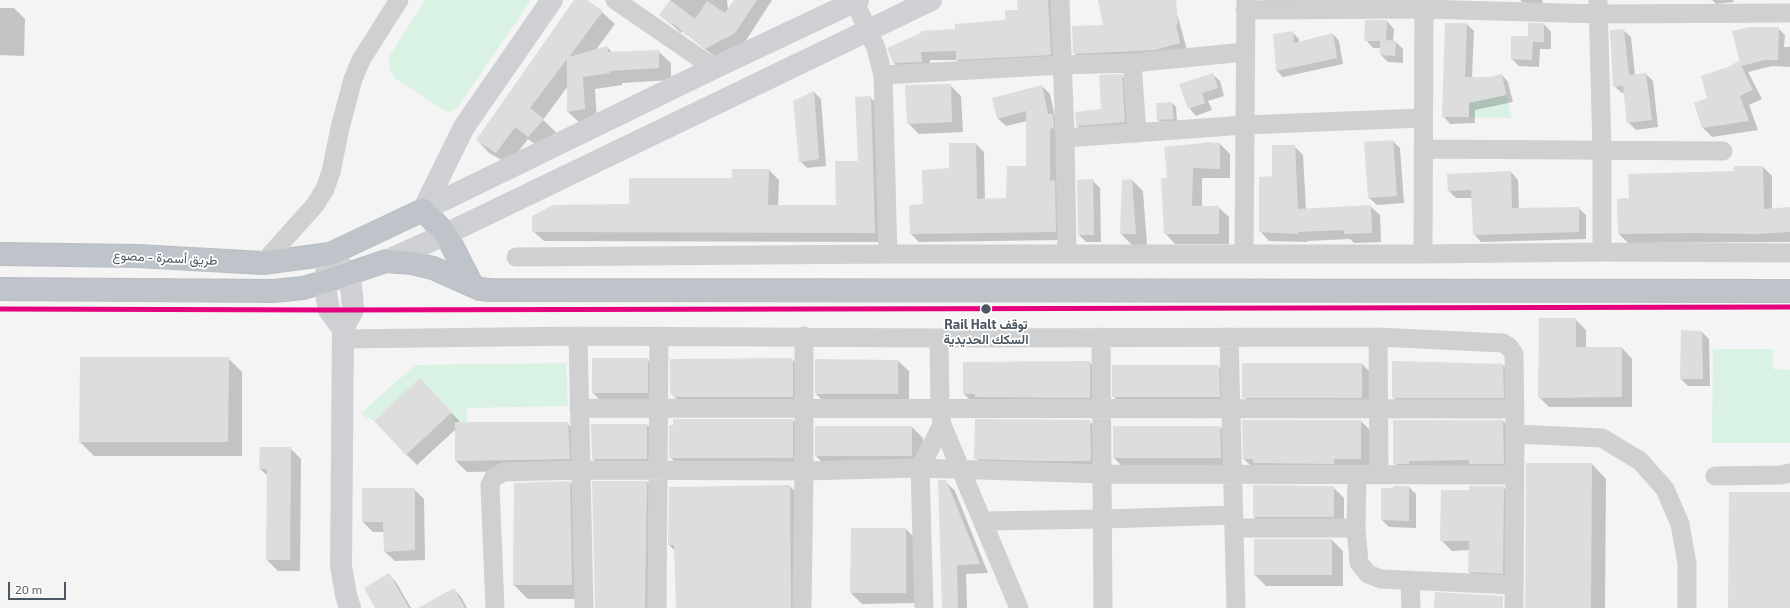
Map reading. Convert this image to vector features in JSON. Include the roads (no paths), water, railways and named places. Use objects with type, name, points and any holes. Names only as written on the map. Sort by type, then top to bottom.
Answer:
[{"type":"highway","name":"طريق أسمرة - مصوع","points":[[0,254],[138,256],[263,263],[330,254],[422,210]]},
{"type":"highway","points":[[422,210],[446,234],[472,284]]},
{"type":"highway","points":[[138,256],[138,290]]},
{"type":"highway","points":[[0,289],[274,291],[303,288],[386,261],[412,263],[433,268],[472,284],[480,289],[489,290],[1790,291]]},
{"type":"street","points":[[263,263],[316,205],[325,189],[331,172],[340,128],[353,79],[361,60],[399,0]]},
{"type":"street","points":[[422,210],[464,127],[552,0]]},
{"type":"street","points":[[615,0],[714,68]]},
{"type":"street","points":[[422,210],[856,0],[876,48],[883,75],[888,254]]},
{"type":"street","points":[[386,261],[446,234],[931,0]]},
{"type":"street","points":[[1060,0],[1067,253]]},
{"type":"street","points":[[1423,254],[1422,118],[1424,4]]},
{"type":"street","points":[[1244,254],[1245,5],[1424,4],[1598,7],[1746,7],[1790,13]]},
{"type":"street","points":[[1598,7],[1602,150],[1602,252]]},
{"type":"street","points":[[883,75],[1062,65],[1132,63],[1245,52]]},
{"type":"street","points":[[1132,63],[1137,133]]},
{"type":"street","points":[[1065,138],[1244,125],[1422,118]]},
{"type":"street","points":[[1423,149],[1723,151]]},
{"type":"street","points":[[516,257],[1067,253],[1790,253]]},
{"type":"street","points":[[330,254],[349,274],[353,310],[343,334],[341,566],[350,608]]},
{"type":"street","points":[[330,254],[324,282],[329,310],[343,334]]},
{"type":"street","points":[[343,334],[939,338],[1378,337],[1503,343],[1510,347],[1514,354],[1516,434],[1514,608]]},
{"type":"street","points":[[578,336],[584,608]]},
{"type":"street","points":[[657,608],[659,336]]},
{"type":"street","points":[[802,608],[804,336]]},
{"type":"street","points":[[1102,337],[1103,608]]},
{"type":"street","points":[[1229,337],[1236,608]]},
{"type":"street","points":[[1378,337],[1379,474]]},
{"type":"street","points":[[939,338],[941,416],[1019,608]]},
{"type":"street","points":[[579,408],[804,408],[941,416],[1102,408],[1378,410],[1515,409]]},
{"type":"street","points":[[924,608],[920,468],[941,416]]},
{"type":"street","points":[[1516,434],[1602,438],[1640,461],[1665,489],[1680,524],[1687,564],[1687,608]]},
{"type":"street","points":[[495,608],[490,485],[494,477],[504,472],[581,470],[804,471],[961,468],[1103,474],[1515,475]]},
{"type":"street","points":[[1357,474],[1356,528],[1359,563],[1368,574],[1381,579],[1514,585]]},
{"type":"street","points":[[1715,476],[1787,475]]},
{"type":"street","points":[[984,521],[1103,519],[1234,522],[1356,528]]},
{"type":"street","points":[[1410,580],[1411,608]]},
{"type":"place","name":"Rail Halt توقف السكك الحديدية","points":[[986,309]]}]
